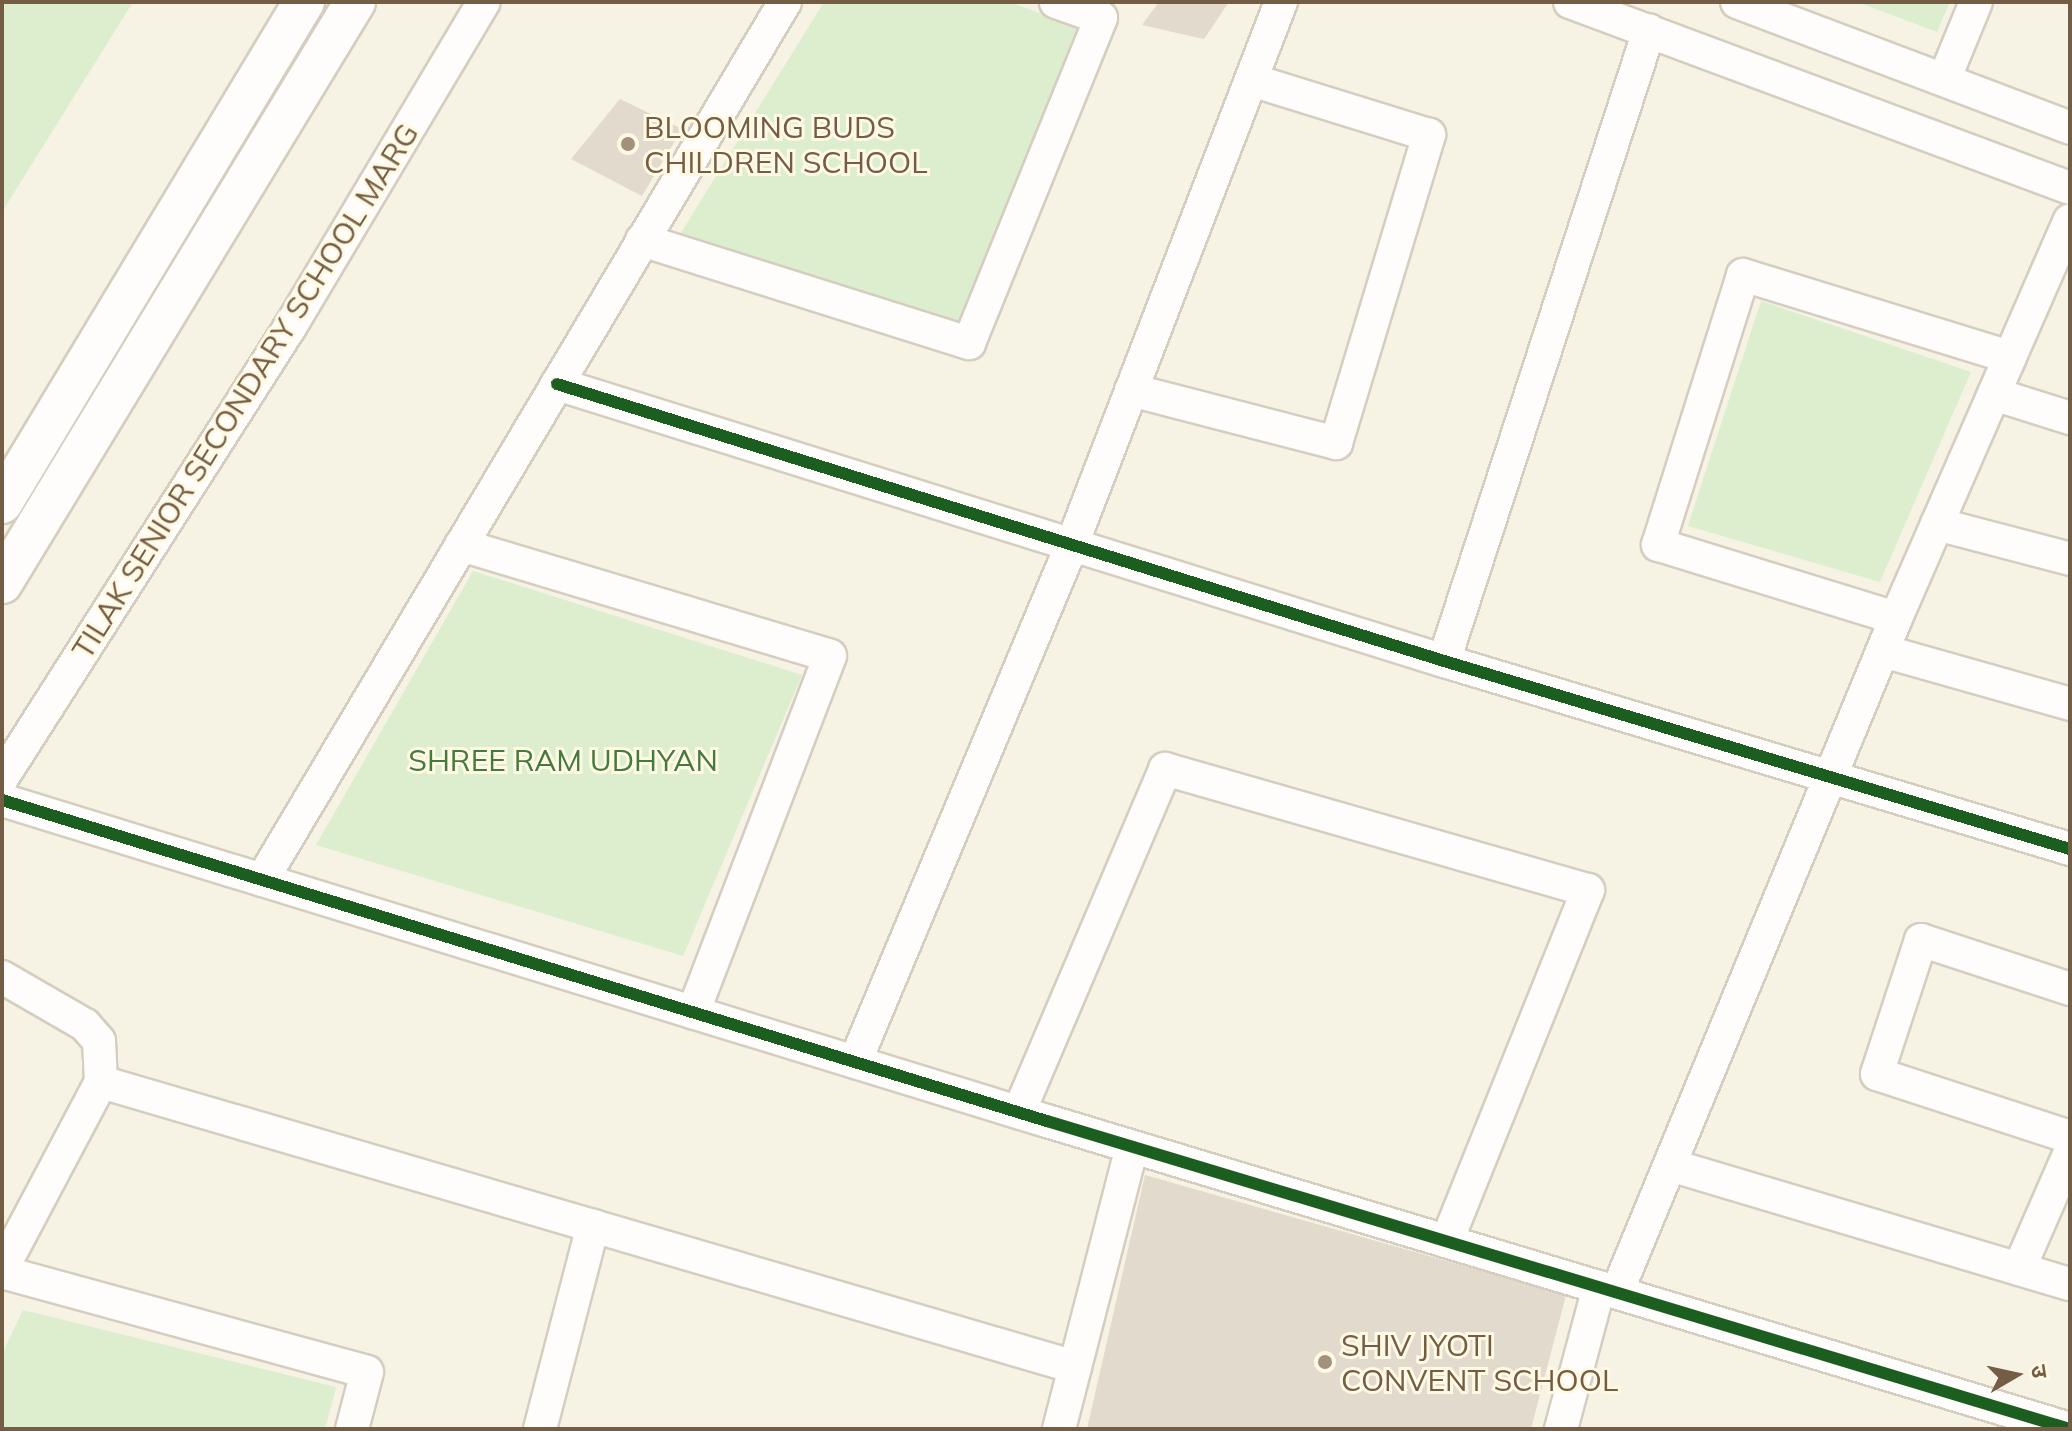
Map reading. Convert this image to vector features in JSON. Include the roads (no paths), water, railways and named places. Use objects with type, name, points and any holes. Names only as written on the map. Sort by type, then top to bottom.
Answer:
[{"type":"street","points":[[2,503],[304,2]]},
{"type":"street","points":[[2,583],[355,2]]},
{"type":"street","name":"TILAK SENIOR SECONDARY SCHOOL MARG","points":[[2,778],[290,327],[484,2]]},
{"type":"street","points":[[262,880],[785,2]]},
{"type":"street","points":[[642,240],[969,343],[1101,18],[1056,2]]},
{"type":"street","points":[[855,1062],[1071,547],[1281,2]]},
{"type":"street","points":[[1570,2],[2070,188]]},
{"type":"street","points":[[1737,2],[2070,128]]},
{"type":"street","points":[[1944,80],[1976,2]]},
{"type":"street","points":[[1444,661],[1649,31]]},
{"type":"street","points":[[1131,390],[1336,443],[1429,135],[1251,80]]},
{"type":"street","points":[[1561,1429],[1608,1290],[1670,1165],[1896,618],[2070,220]]},
{"type":"street","points":[[1896,618],[1658,545],[1743,275],[2010,357]]},
{"type":"street","points":[[557,384],[1071,547],[1829,780],[2070,849]]},
{"type":"street","points":[[1994,394],[2070,418]]},
{"type":"street","points":[[1937,524],[2070,559]]},
{"type":"street","points":[[461,545],[830,656],[693,1013]]},
{"type":"street","points":[[1883,651],[2070,704]]},
{"type":"street","points":[[1019,1112],[1165,769],[1588,890],[1447,1241]]},
{"type":"street","points":[[2,800],[1132,1147],[2070,1429]]},
{"type":"street","points":[[2070,989],[1921,940],[1877,1074],[2070,1137]]},
{"type":"street","points":[[2,977],[85,1025],[99,1041],[101,1082],[2,1270],[367,1372],[352,1429]]},
{"type":"street","points":[[101,1082],[1075,1367]]},
{"type":"street","points":[[1059,1429],[1132,1147]]},
{"type":"street","points":[[2019,1269],[2070,1152]]},
{"type":"street","points":[[1670,1165],[2070,1284]]},
{"type":"street","points":[[549,1427],[593,1226]]},
{"type":"place","name":"BLOOMING BUDS CHILDREN SCHOOL","points":[[628,144]]},
{"type":"place","name":"SHIV JYOTI CONVENT SCHOOL","points":[[1325,1362]]},
{"type":"park label","name":"SHREE RAM UDHYAN","points":[[563,760]]}]
